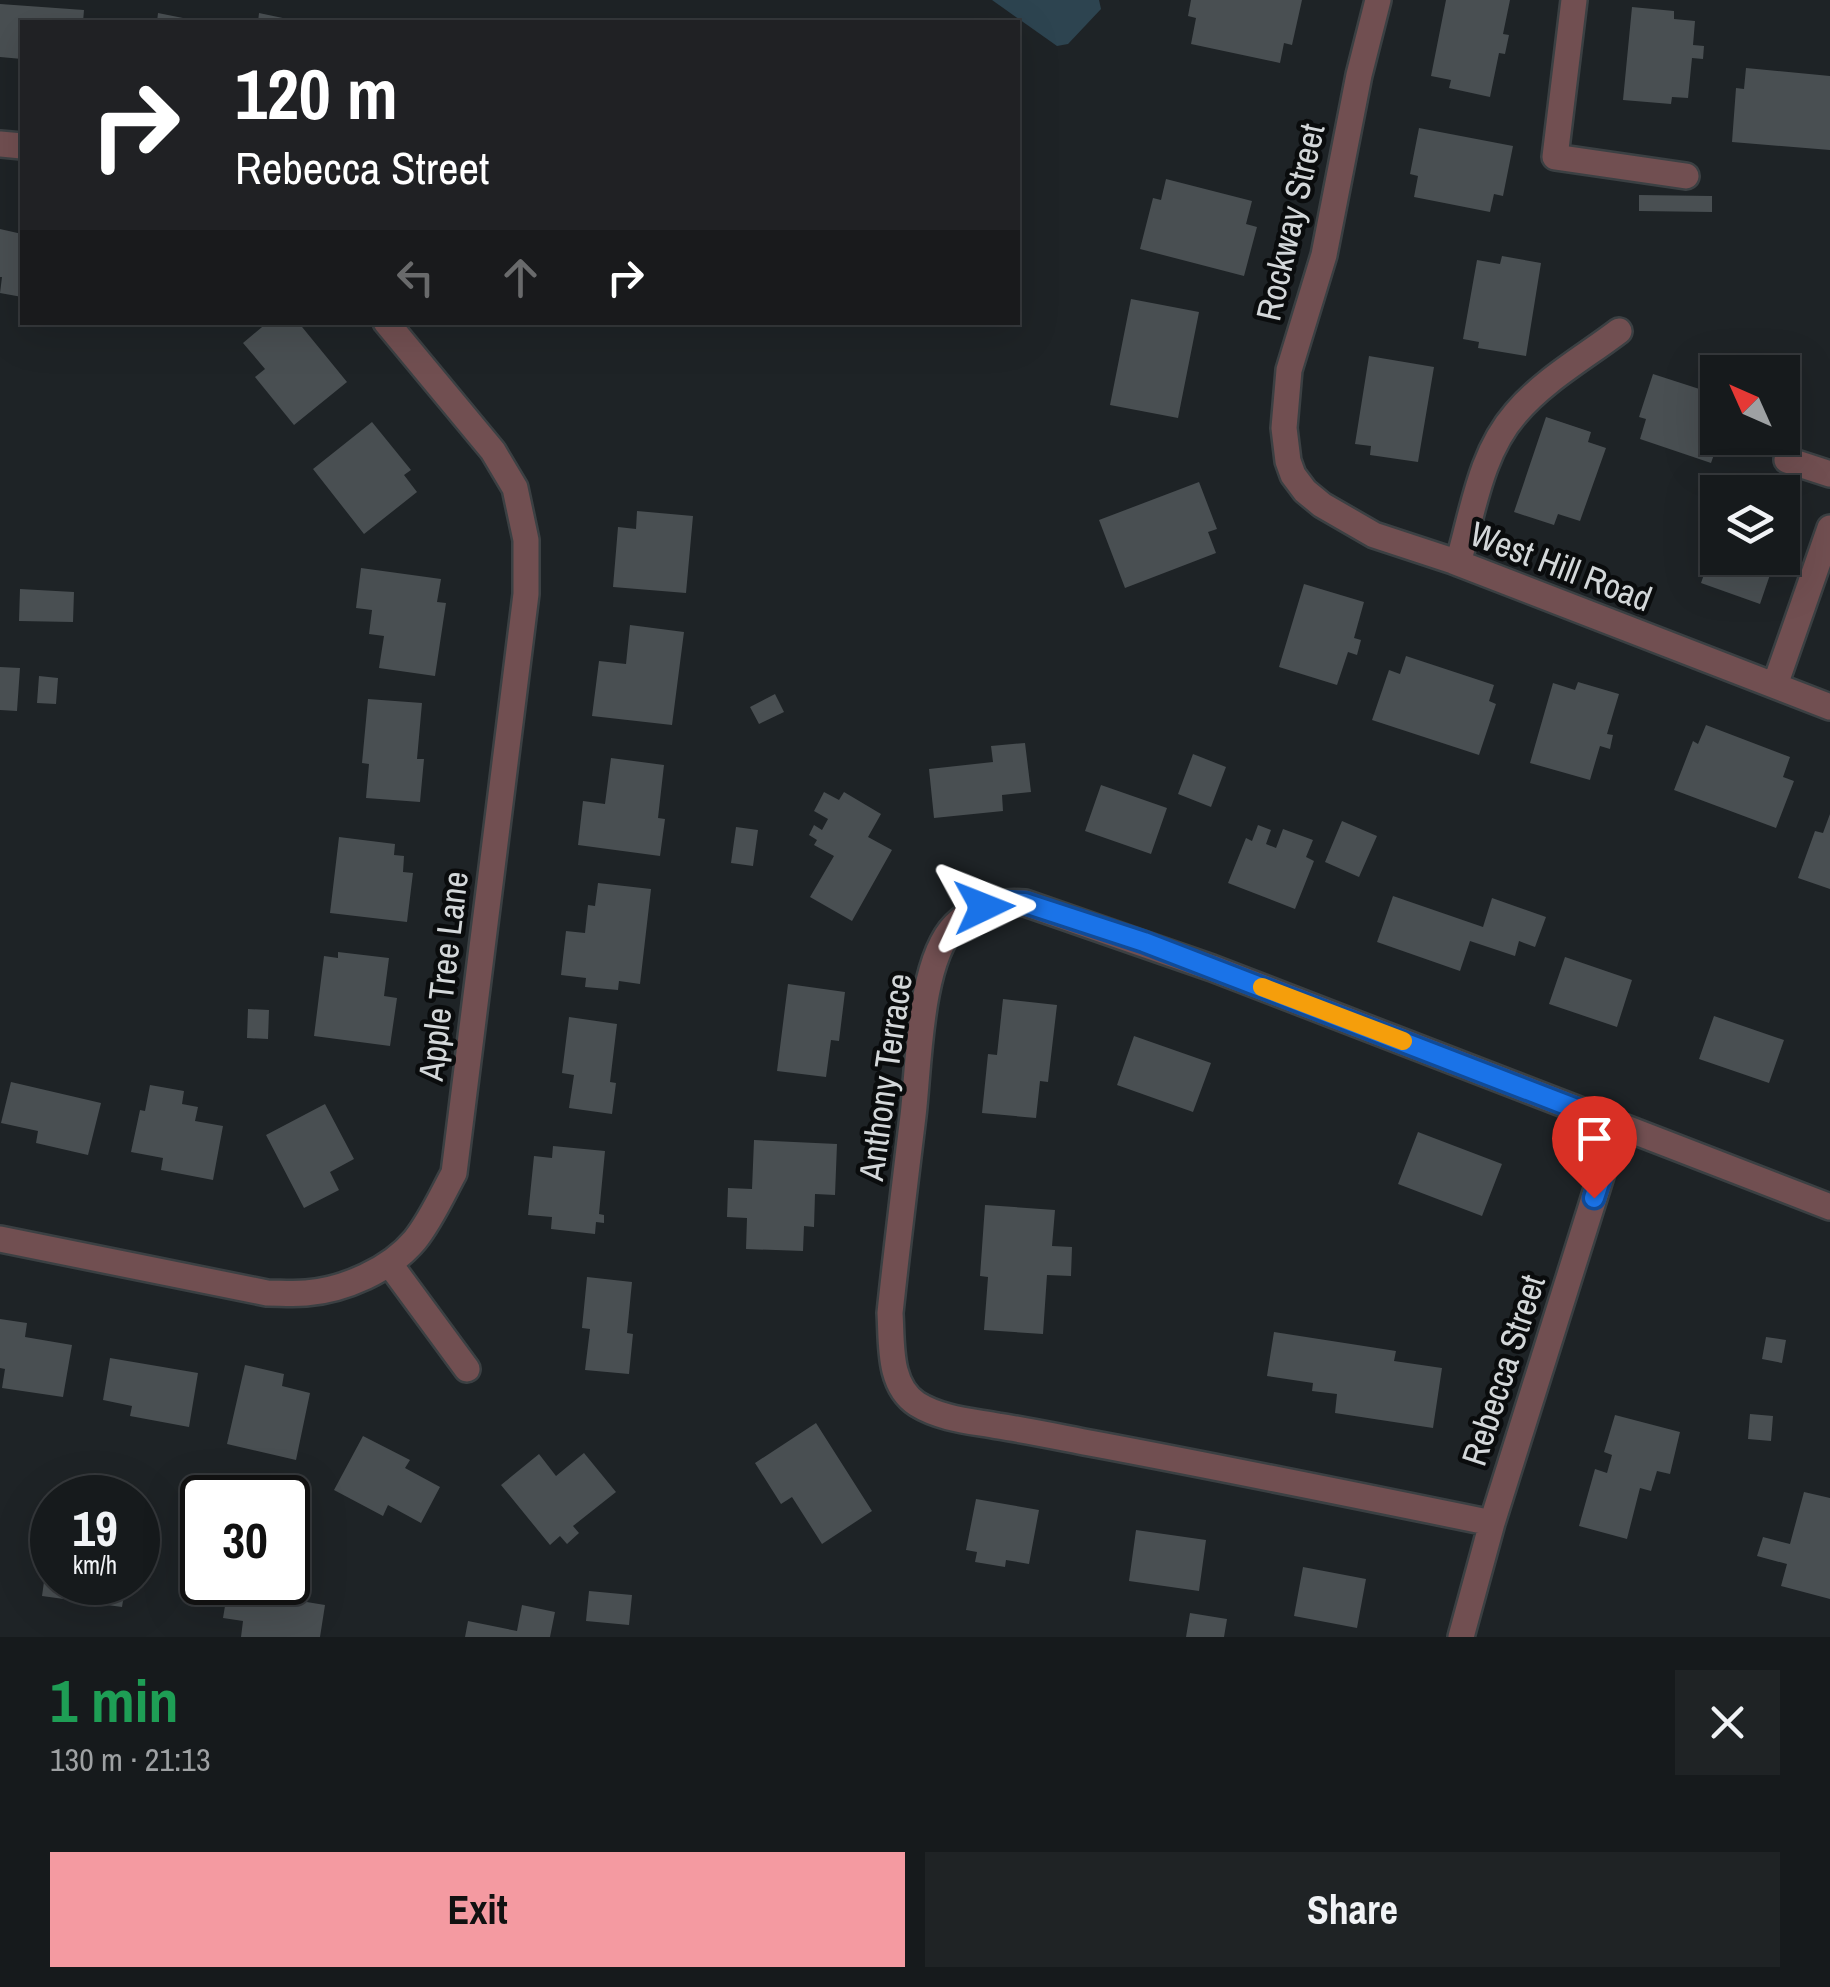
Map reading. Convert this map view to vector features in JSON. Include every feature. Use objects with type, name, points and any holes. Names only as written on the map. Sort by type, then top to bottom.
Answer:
[{"type":"street","name":"Rockway Street","points":[[1288,461],[1284,428],[1289,370],[1324,254],[1378,0]]},
{"type":"street","points":[[1574,0],[1555,158],[1686,176]]},
{"type":"street","name":"Apple Tree Lane","points":[[0,1238],[267,1293],[308,1293],[350,1284],[389,1263],[414,1240],[454,1173],[526,594],[526,540],[515,488],[493,451],[388,325]]},
{"type":"street","points":[[1458,563],[1486,464],[1514,414],[1619,331]]},
{"type":"street","points":[[1787,460],[1830,474]]},
{"type":"street","name":"West Hill Road","points":[[1288,461],[1305,491],[1374,536],[1458,563],[1830,706]]},
{"type":"street","points":[[1775,686],[1830,528]]},
{"type":"street","name":"Anthony Terrace","points":[[1492,1522],[966,1421],[934,1412],[905,1394],[894,1364],[890,1313],[924,1005],[934,966],[954,926],[968,915],[1000,902],[1025,903],[1212,968],[1830,1207]]},
{"type":"street","name":"Rebecca Street","points":[[1461,1637],[1492,1522],[1618,1125]]},
{"type":"street","points":[[389,1263],[468,1370]]},
{"type":"shaded area","points":[[992,0],[1099,0],[1101,9],[1068,44],[1057,46]]},
{"type":"building","points":[[1191,0],[1302,0],[1292,45],[1284,43],[1280,63],[1191,44],[1196,18],[1188,16]]},
{"type":"building","points":[[1446,0],[1510,0],[1503,34],[1509,35],[1505,54],[1499,53],[1490,97],[1449,88],[1451,80],[1431,76]]},
{"type":"building","points":[[0,4],[84,10],[83,20],[20,20],[20,59],[0,57]]},
{"type":"building","points":[[1632,7],[1674,11],[1674,19],[1695,21],[1693,45],[1704,46],[1703,59],[1692,58],[1688,98],[1672,97],[1671,104],[1623,100]]},
{"type":"building","points":[[158,13],[193,20],[157,20]]},
{"type":"building","points":[[259,13],[292,20],[258,20]]},
{"type":"building","points":[[1746,68],[1830,76],[1830,150],[1732,142],[1736,88],[1744,89]]},
{"type":"building","points":[[1419,128],[1513,146],[1503,196],[1494,194],[1490,212],[1414,197],[1418,176],[1410,174]]},
{"type":"building","points":[[1166,179],[1252,201],[1246,224],[1257,227],[1244,276],[1140,249],[1153,198],[1161,200]]},
{"type":"building","points":[[1639,195],[1712,196],[1712,212],[1639,211]]},
{"type":"building","points":[[0,229],[20,234],[20,297],[0,293]]},
{"type":"building","points":[[1502,256],[1541,263],[1526,356],[1478,348],[1479,342],[1463,339],[1477,260],[1500,264]]},
{"type":"building","points":[[1131,299],[1199,312],[1178,418],[1110,405]]},
{"type":"building","points":[[264,325],[300,325],[347,382],[294,425],[255,377],[265,369],[243,343]]},
{"type":"building","points":[[1369,356],[1434,367],[1418,462],[1370,455],[1371,446],[1355,444]]},
{"type":"building","points":[[1653,374],[1700,389],[1700,455],[1714,455],[1711,463],[1640,439],[1646,419],[1639,417]]},
{"type":"building","points":[[1546,417],[1591,432],[1588,442],[1606,448],[1580,521],[1558,514],[1554,525],[1514,512]]},
{"type":"building","points":[[372,422],[411,470],[404,475],[417,492],[364,534],[313,469]]},
{"type":"building","points":[[1199,482],[1217,529],[1208,532],[1216,553],[1125,588],[1099,520]]},
{"type":"building","points":[[637,511],[693,516],[686,593],[613,587],[618,527],[636,529]]},
{"type":"building","points":[[361,568],[441,579],[437,602],[446,603],[435,676],[379,668],[384,636],[369,634],[372,610],[356,608]]},
{"type":"building","points":[[1704,575],[1770,575],[1760,604],[1701,583]]},
{"type":"building","points":[[1304,584],[1364,602],[1354,638],[1361,640],[1357,655],[1348,652],[1337,685],[1279,667]]},
{"type":"building","points":[[20,589],[74,592],[73,622],[19,621]]},
{"type":"building","points":[[630,625],[684,632],[672,725],[592,716],[599,661],[626,664]]},
{"type":"building","points":[[1406,656],[1494,685],[1489,701],[1496,704],[1479,755],[1372,720],[1389,670],[1400,674]]},
{"type":"building","points":[[0,667],[20,668],[17,711],[0,710]]},
{"type":"building","points":[[39,676],[58,678],[56,704],[37,703]]},
{"type":"building","points":[[1578,682],[1619,694],[1607,734],[1613,735],[1610,749],[1600,746],[1590,780],[1530,763],[1553,683],[1575,690]]},
{"type":"building","points":[[775,694],[784,712],[759,724],[750,707]]},
{"type":"building","points":[[368,699],[422,703],[417,759],[424,759],[420,802],[366,798],[369,764],[362,763]]},
{"type":"building","points":[[1706,725],[1790,757],[1783,777],[1794,781],[1776,828],[1674,790],[1693,741],[1698,744]]},
{"type":"building","points":[[1025,743],[1031,792],[1002,795],[1003,811],[934,818],[929,769],[993,762],[991,746]]},
{"type":"building","points":[[1193,754],[1226,767],[1211,807],[1178,794]]},
{"type":"building","points":[[611,758],[664,765],[658,818],[665,819],[660,856],[578,845],[583,801],[605,804]]},
{"type":"building","points":[[1101,785],[1167,808],[1151,854],[1085,831]]},
{"type":"building","points":[[824,792],[839,800],[844,792],[881,814],[868,837],[892,850],[852,921],[810,897],[834,856],[814,845],[817,840],[809,835],[814,825],[822,830],[828,819],[814,811]]},
{"type":"building","points":[[1830,814],[1830,889],[1798,878],[1815,831],[1823,833]]},
{"type":"building","points":[[1342,821],[1377,836],[1359,877],[1325,862]]},
{"type":"building","points":[[1258,825],[1271,830],[1266,844],[1276,848],[1283,829],[1313,840],[1306,857],[1314,861],[1295,909],[1228,883],[1246,838],[1252,841]]},
{"type":"building","points":[[736,827],[758,830],[753,866],[731,863]]},
{"type":"building","points":[[339,837],[395,844],[394,855],[404,856],[403,872],[413,873],[407,922],[330,913]]},
{"type":"building","points":[[598,883],[651,889],[640,984],[619,981],[618,990],[585,987],[586,978],[561,975],[566,931],[585,933],[588,905],[595,906]]},
{"type":"building","points":[[1393,896],[1483,927],[1492,898],[1546,917],[1535,947],[1519,941],[1515,956],[1470,941],[1460,971],[1377,942]]},
{"type":"building","points":[[338,952],[389,958],[384,996],[397,998],[390,1046],[314,1036],[324,956],[338,958]]},
{"type":"building","points":[[1565,957],[1632,980],[1617,1027],[1549,1004]]},
{"type":"building","points":[[788,984],[845,992],[839,1041],[831,1040],[826,1077],[777,1071]]},
{"type":"building","points":[[1003,999],[1057,1005],[1048,1082],[1040,1081],[1036,1118],[982,1113],[988,1054],[997,1055]]},
{"type":"building","points":[[248,1009],[269,1010],[268,1039],[247,1038]]},
{"type":"building","points":[[1714,1016],[1784,1040],[1769,1083],[1699,1059]]},
{"type":"building","points":[[569,1017],[617,1024],[610,1082],[616,1083],[612,1114],[569,1108],[574,1075],[562,1073]]},
{"type":"building","points":[[1134,1036],[1211,1063],[1193,1112],[1117,1085]]},
{"type":"building","points":[[11,1082],[101,1103],[88,1155],[36,1143],[38,1131],[1,1123]]},
{"type":"building","points":[[150,1085],[184,1091],[182,1104],[198,1107],[195,1121],[223,1126],[213,1180],[161,1170],[163,1158],[131,1152]]},
{"type":"building","points":[[325,1104],[354,1159],[330,1172],[339,1190],[304,1208],[266,1135]]},
{"type":"building","points":[[1418,1132],[1502,1164],[1482,1216],[1398,1184]]},
{"type":"building","points":[[754,1140],[837,1144],[835,1195],[815,1194],[814,1227],[804,1226],[803,1251],[746,1249],[747,1218],[727,1217],[728,1188],[752,1189]]},
{"type":"building","points":[[553,1146],[605,1151],[599,1214],[604,1215],[604,1223],[596,1222],[595,1234],[551,1229],[552,1217],[528,1215],[534,1156],[552,1158]]},
{"type":"building","points":[[985,1205],[1055,1210],[1052,1246],[1072,1247],[1071,1276],[1047,1275],[1043,1334],[984,1330],[988,1277],[980,1276]]},
{"type":"building","points":[[587,1277],[632,1282],[627,1333],[633,1334],[629,1374],[585,1370],[590,1329],[582,1328]]},
{"type":"building","points":[[0,1319],[27,1323],[25,1337],[72,1345],[63,1397],[2,1388],[5,1369],[0,1368]]},
{"type":"building","points":[[1274,1332],[1396,1351],[1394,1361],[1442,1368],[1433,1428],[1335,1413],[1337,1394],[1312,1391],[1313,1383],[1267,1376]]},
{"type":"building","points":[[1766,1337],[1786,1340],[1782,1363],[1762,1359]]},
{"type":"building","points":[[110,1358],[198,1373],[189,1427],[130,1416],[132,1406],[103,1400]]},
{"type":"building","points":[[245,1365],[284,1374],[282,1386],[310,1393],[296,1460],[227,1444]]},
{"type":"building","points":[[1750,1414],[1773,1416],[1771,1441],[1748,1439]]},
{"type":"building","points":[[1615,1415],[1680,1432],[1670,1474],[1657,1471],[1651,1491],[1640,1488],[1627,1539],[1579,1526],[1595,1469],[1607,1473],[1612,1455],[1604,1452]]},
{"type":"building","points":[[816,1423],[872,1511],[822,1544],[792,1497],[781,1504],[755,1463]]},
{"type":"building","points":[[363,1436],[410,1460],[405,1468],[440,1487],[421,1523],[388,1505],[383,1516],[334,1490]]},
{"type":"building","points":[[584,1453],[616,1492],[573,1526],[579,1533],[567,1544],[560,1536],[550,1545],[501,1485],[539,1454],[556,1476]]},
{"type":"building","points":[[1804,1492],[1830,1498],[1830,1599],[1781,1586],[1787,1564],[1757,1556],[1763,1537],[1790,1544]]},
{"type":"building","points":[[976,1499],[1039,1510],[1029,1564],[1006,1560],[1005,1567],[975,1562],[977,1552],[966,1550]]},
{"type":"building","points":[[1136,1530],[1206,1540],[1199,1591],[1129,1581]]},
{"type":"building","points":[[1303,1567],[1366,1579],[1357,1628],[1294,1616]]},
{"type":"building","points":[[589,1591],[632,1595],[629,1625],[586,1621]]},
{"type":"building","points":[[225,1605],[325,1605],[320,1637],[241,1637],[243,1621],[223,1618]]},
{"type":"building","points":[[522,1605],[555,1612],[550,1637],[465,1637],[468,1621],[517,1631]]},
{"type":"building","points":[[1190,1613],[1227,1619],[1224,1637],[1186,1637]]},
{"type":"slow traffic","points":[[1262,987],[1403,1041]]},
{"type":"route","points":[[984,907],[1000,902],[1025,903],[1144,942],[1618,1125],[1594,1198]]}]
